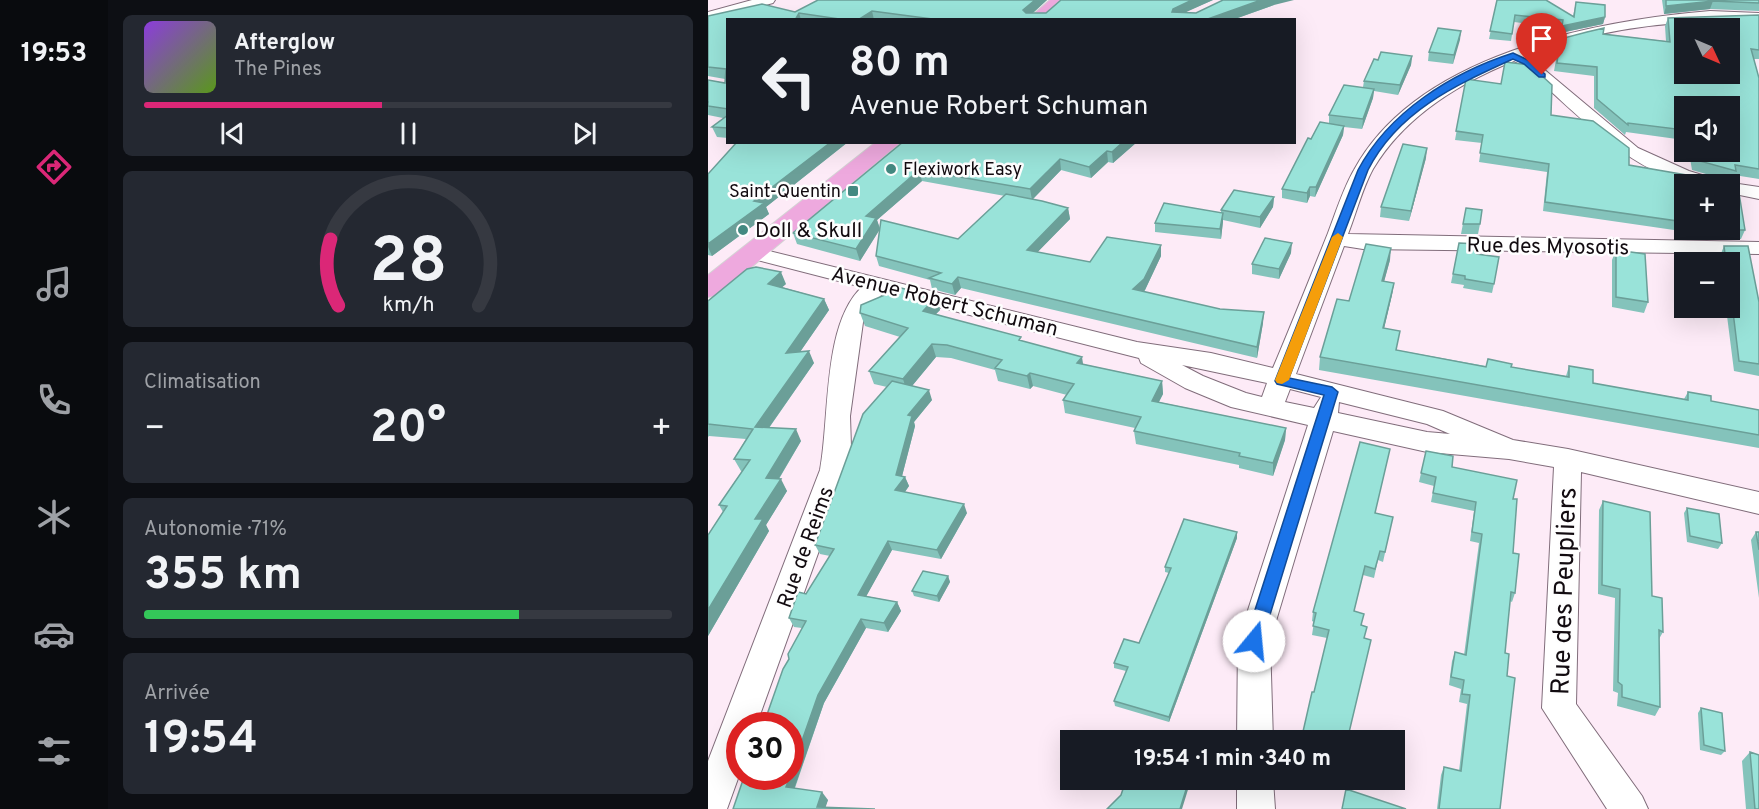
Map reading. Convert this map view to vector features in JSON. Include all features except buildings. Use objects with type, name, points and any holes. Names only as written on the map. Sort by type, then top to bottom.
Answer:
[{"type":"main road","points":[[1038,18],[1060,0]]},
{"type":"main road","points":[[708,289],[888,144]]},
{"type":"street","points":[[708,16],[768,0]]},
{"type":"street","points":[[1725,0],[1738,15]]},
{"type":"street","points":[[1270,408],[1363,170],[1374,150],[1418,105],[1455,82],[1513,56],[1555,42],[1634,24],[1671,19],[1738,15],[1759,17]]},
{"type":"street","points":[[1513,56],[1527,62],[1632,152],[1680,174]]},
{"type":"street","points":[[1740,189],[1759,193]]},
{"type":"street","name":"Rue des Myosotis","points":[[1337,239],[1375,244],[1759,248]]},
{"type":"street","name":"Avenue Robert Schuman","points":[[753,253],[1137,350],[1211,361],[1282,381],[1327,406],[1427,441],[1509,449],[1568,459],[1759,503]]},
{"type":"street","name":"Rue de Reims","points":[[708,809],[834,470],[838,447],[837,416],[853,315],[861,301],[878,285]]},
{"type":"street","name":"Avenue Robert Schuman","points":[[1137,350],[1194,382],[1240,401],[1270,408],[1327,406]]},
{"type":"street","points":[[1255,730],[1254,641],[1327,406]]},
{"type":"street","name":"Rue des Peupliers","points":[[1568,459],[1559,708],[1629,809]]},
{"type":"street","points":[[1255,790],[1256,809]]},
{"type":"slow traffic","points":[[1282,380],[1338,237]]},
{"type":"place","name":"Flexiwork Easy","points":[[891,169]]},
{"type":"place","name":"Saint-Quentin","points":[[853,191]]},
{"type":"place","name":"Doll & Skull","points":[[743,230]]},
{"type":"route","points":[[1254,641],[1332,392],[1282,381],[1283,373],[1363,170],[1374,150],[1393,128],[1418,105],[1455,82],[1513,56],[1527,62],[1542,75]]}]
